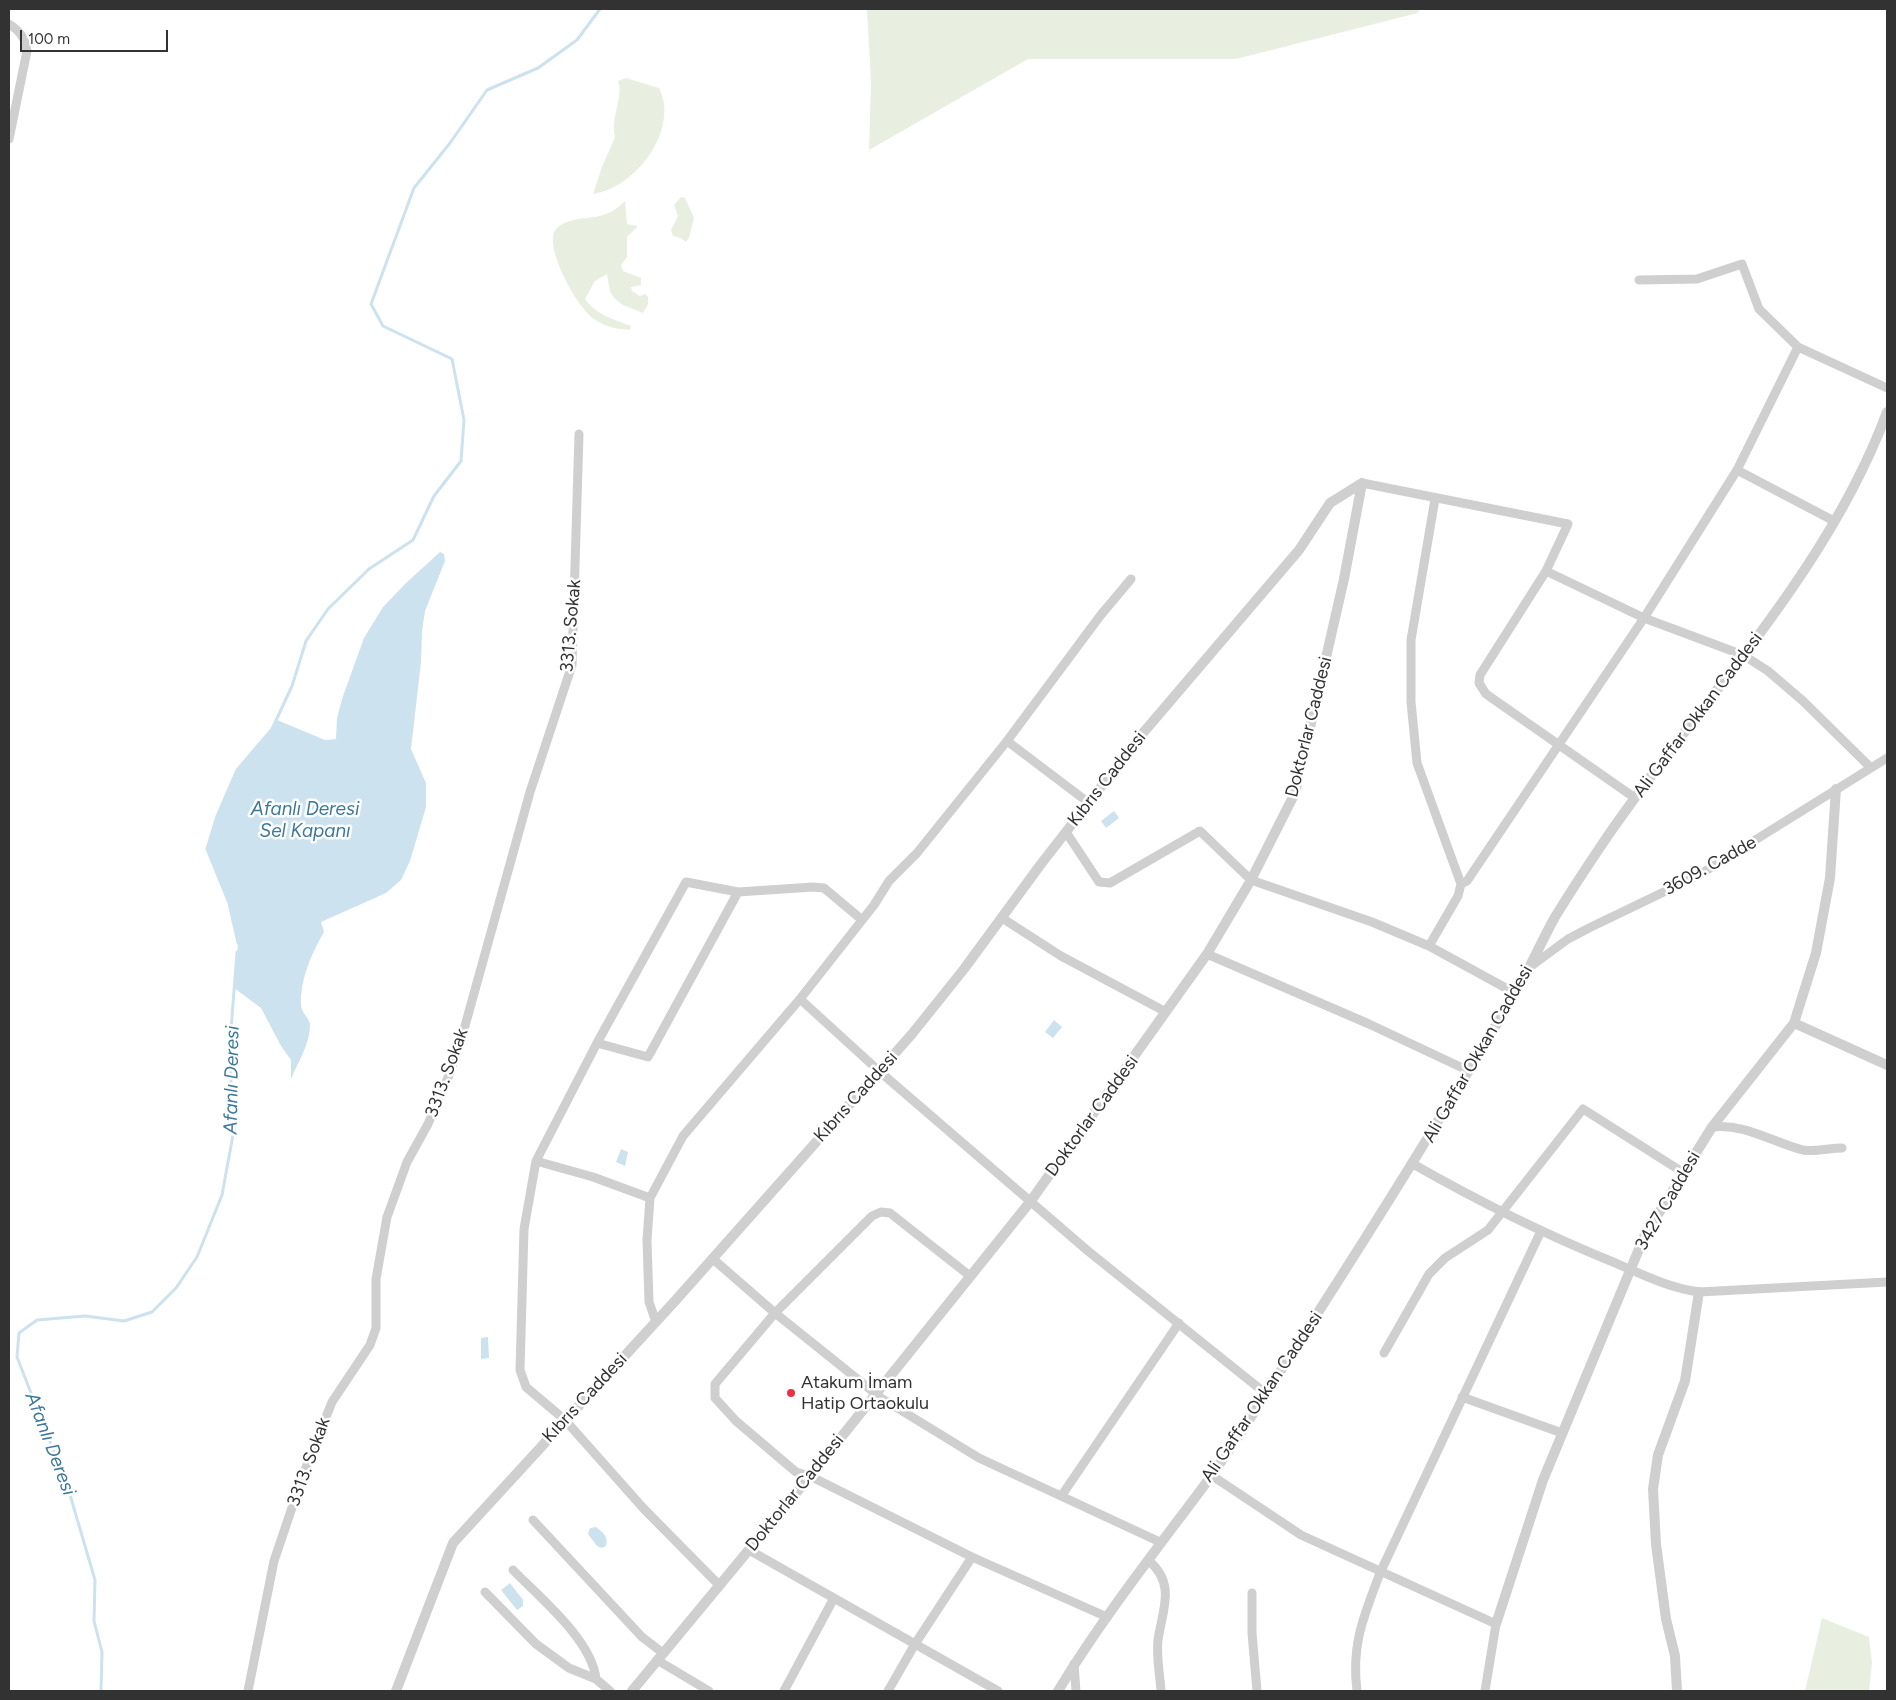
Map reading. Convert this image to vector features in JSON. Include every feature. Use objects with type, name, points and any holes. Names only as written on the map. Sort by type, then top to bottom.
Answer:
[{"type":"street","points":[[9,24],[18,30],[25,39],[27,51],[9,139]]},
{"type":"street","points":[[1639,280],[1697,279],[1742,264],[1759,309],[1798,347],[1887,388]]},
{"type":"street","points":[[1461,884],[1467,881],[1644,618],[1737,470],[1798,347]]},
{"type":"street","name":"Ali Gaffar Okkan Caddesi","points":[[1058,1691],[1106,1616],[1211,1475],[1413,1164],[1516,993],[1556,916],[1635,798],[1774,614],[1834,521],[1874,449],[1887,412]]},
{"type":"street","name":"3313. Sokak","points":[[248,1691],[274,1560],[303,1475],[332,1402],[370,1345],[376,1328],[376,1278],[388,1217],[407,1162],[428,1124],[460,1041],[530,792],[572,664],[580,434]]},
{"type":"street","points":[[1737,470],[1834,521]]},
{"type":"street","points":[[1362,483],[1568,524],[1546,571],[1480,676],[1479,683],[1486,694],[1635,798]]},
{"type":"street","name":"Kıbrıs Caddesi","points":[[396,1691],[453,1543],[713,1259],[879,1071],[964,969],[1066,832],[1143,733],[1299,550],[1330,504],[1362,483]]},
{"type":"street","name":"Doktorlar Caddesi","points":[[632,1691],[810,1476],[1030,1202],[1207,954],[1251,880],[1295,793],[1344,579],[1362,483]]},
{"type":"street","points":[[1428,946],[1458,896],[1461,884],[1418,763],[1411,702],[1411,640],[1435,499]]},
{"type":"street","points":[[1546,571],[1644,618],[1743,655],[1768,671],[1803,701],[1870,767]]},
{"type":"street","points":[[656,1322],[648,1302],[647,1240],[650,1198],[683,1136],[800,999],[874,905],[889,881],[917,853],[1007,741],[1100,616],[1131,579]]},
{"type":"street","points":[[1007,741],[1088,803]]},
{"type":"street","name":"3609. Cadde","points":[[1530,968],[1568,939],[1700,875],[1887,758]]},
{"type":"street","name":"3427 Caddesi","points":[[1496,1624],[1543,1480],[1644,1237],[1712,1127],[1794,1023],[1816,953],[1830,878],[1836,789]]},
{"type":"street","points":[[1066,832],[1099,882],[1110,883],[1200,831],[1251,880],[1372,922],[1428,946],[1516,993]]},
{"type":"street","points":[[719,1585],[644,1509],[564,1420],[526,1387],[520,1370],[524,1228],[536,1162],[597,1043],[686,882],[738,892],[813,887],[824,888],[861,920]]},
{"type":"street","points":[[597,1043],[648,1057],[738,892]]},
{"type":"street","points":[[1002,918],[1062,956],[1166,1012]]},
{"type":"street","points":[[1207,954],[1369,1024],[1469,1071]]},
{"type":"street","points":[[800,999],[879,1071],[1030,1202],[1088,1251],[1265,1392]]},
{"type":"street","points":[[1794,1023],[1887,1065]]},
{"type":"street","points":[[1384,1353],[1429,1274],[1445,1258],[1488,1230],[1583,1109],[1684,1173]]},
{"type":"street","points":[[1712,1127],[1728,1126],[1758,1133],[1804,1150],[1842,1148]]},
{"type":"street","points":[[536,1162],[592,1177],[650,1198]]},
{"type":"street","points":[[1413,1164],[1501,1212],[1541,1231],[1680,1290],[1699,1292],[1887,1282]]},
{"type":"street","points":[[970,1276],[890,1213],[881,1212],[872,1216],[775,1313],[715,1384],[716,1398],[736,1421],[796,1472],[810,1476],[972,1557],[1106,1616]]},
{"type":"street","points":[[1357,1691],[1354,1670],[1358,1631],[1380,1573],[1541,1231]]},
{"type":"street","points":[[713,1259],[775,1313],[876,1394],[979,1458],[1160,1542]]},
{"type":"street","points":[[1677,1691],[1675,1656],[1666,1619],[1656,1544],[1653,1489],[1658,1454],[1685,1381],[1699,1292]]},
{"type":"street","points":[[1062,1495],[1180,1323]]},
{"type":"street","points":[[1462,1397],[1562,1433]]},
{"type":"street","points":[[1211,1475],[1301,1535],[1380,1573],[1496,1624],[1485,1691]]},
{"type":"street","points":[[533,1520],[660,1656],[709,1691]]},
{"type":"street","points":[[749,1550],[996,1691]]},
{"type":"street","points":[[888,1691],[915,1644],[972,1557]]},
{"type":"street","points":[[1148,1560],[1161,1572],[1165,1588],[1165,1614],[1158,1641],[1161,1691]]},
{"type":"street","points":[[513,1570],[574,1634],[589,1655],[596,1679]]},
{"type":"street","points":[[485,1592],[536,1644],[569,1668],[596,1679],[610,1691]]},
{"type":"street","points":[[1252,1593],[1252,1633],[1257,1691]]},
{"type":"street","points":[[784,1691],[834,1598]]},
{"type":"street","points":[[1074,1664],[1076,1691]]},
{"type":"green space","points":[[867,9],[1419,9],[1418,13],[1236,59],[1028,59],[869,150],[871,83]]},
{"type":"green space","points":[[626,78],[659,88],[664,104],[664,121],[659,138],[650,154],[638,169],[624,181],[609,189],[593,194],[615,137],[614,123],[619,94],[618,81]]},
{"type":"green space","points":[[681,197],[685,198],[694,218],[689,238],[686,242],[673,236],[671,230],[678,216],[674,205]]},
{"type":"green space","points":[[625,201],[627,224],[638,226],[627,237],[627,257],[621,265],[623,271],[641,278],[641,285],[631,287],[632,291],[640,296],[645,294],[648,297],[648,304],[643,313],[623,305],[610,292],[607,274],[595,281],[585,299],[600,313],[631,326],[630,330],[607,326],[598,322],[587,313],[579,303],[564,276],[554,248],[553,237],[556,229],[567,222],[606,214],[615,210]]},
{"type":"green space","points":[[1822,1618],[1869,1637],[1872,1663],[1869,1691],[1805,1691]]},
{"type":"water","name":"Afanlı Deresi Sel Kapanı","points":[[440,552],[444,554],[445,561],[425,611],[422,631],[421,662],[411,749],[426,783],[426,807],[410,861],[401,880],[386,893],[321,922],[324,932],[308,967],[301,995],[302,1011],[310,1022],[309,1032],[306,1046],[291,1079],[291,1060],[281,1046],[261,1008],[234,988],[238,942],[229,903],[207,849],[217,816],[237,770],[272,729],[277,720],[325,740],[336,739],[337,718],[342,699],[364,638],[383,607]]},
{"type":"water","points":[[1114,811],[1119,818],[1106,828],[1101,821]]},
{"type":"water","points":[[1054,1020],[1062,1027],[1053,1038],[1045,1032]]},
{"type":"water","points":[[621,1149],[628,1152],[625,1166],[616,1162]]},
{"type":"water","points":[[488,1337],[489,1358],[481,1359],[481,1338]]},
{"type":"water","points":[[596,1527],[607,1540],[606,1546],[602,1548],[597,1546],[588,1534],[590,1528]]},
{"type":"water","points":[[510,1583],[523,1600],[523,1606],[517,1610],[501,1590]]},
{"type":"waterway","points":[[238,943],[229,903],[207,849],[217,816],[237,770],[272,729],[292,686],[306,641],[328,609],[369,569],[413,540],[434,496],[461,461],[464,420],[452,359],[383,326],[371,304],[414,188],[450,143],[487,90],[538,68],[577,40],[600,9]]},
{"type":"waterway","name":"Afanlı Deresi","points":[[101,1691],[102,1652],[94,1621],[95,1580],[68,1488],[17,1357],[19,1333],[37,1320],[85,1316],[124,1321],[152,1312],[176,1288],[197,1257],[222,1195],[235,1124],[231,1086],[231,1030],[237,952]]},
{"type":"place","name":"Atakum İmam Hatip Ortaokulu","points":[[791,1393]]}]
